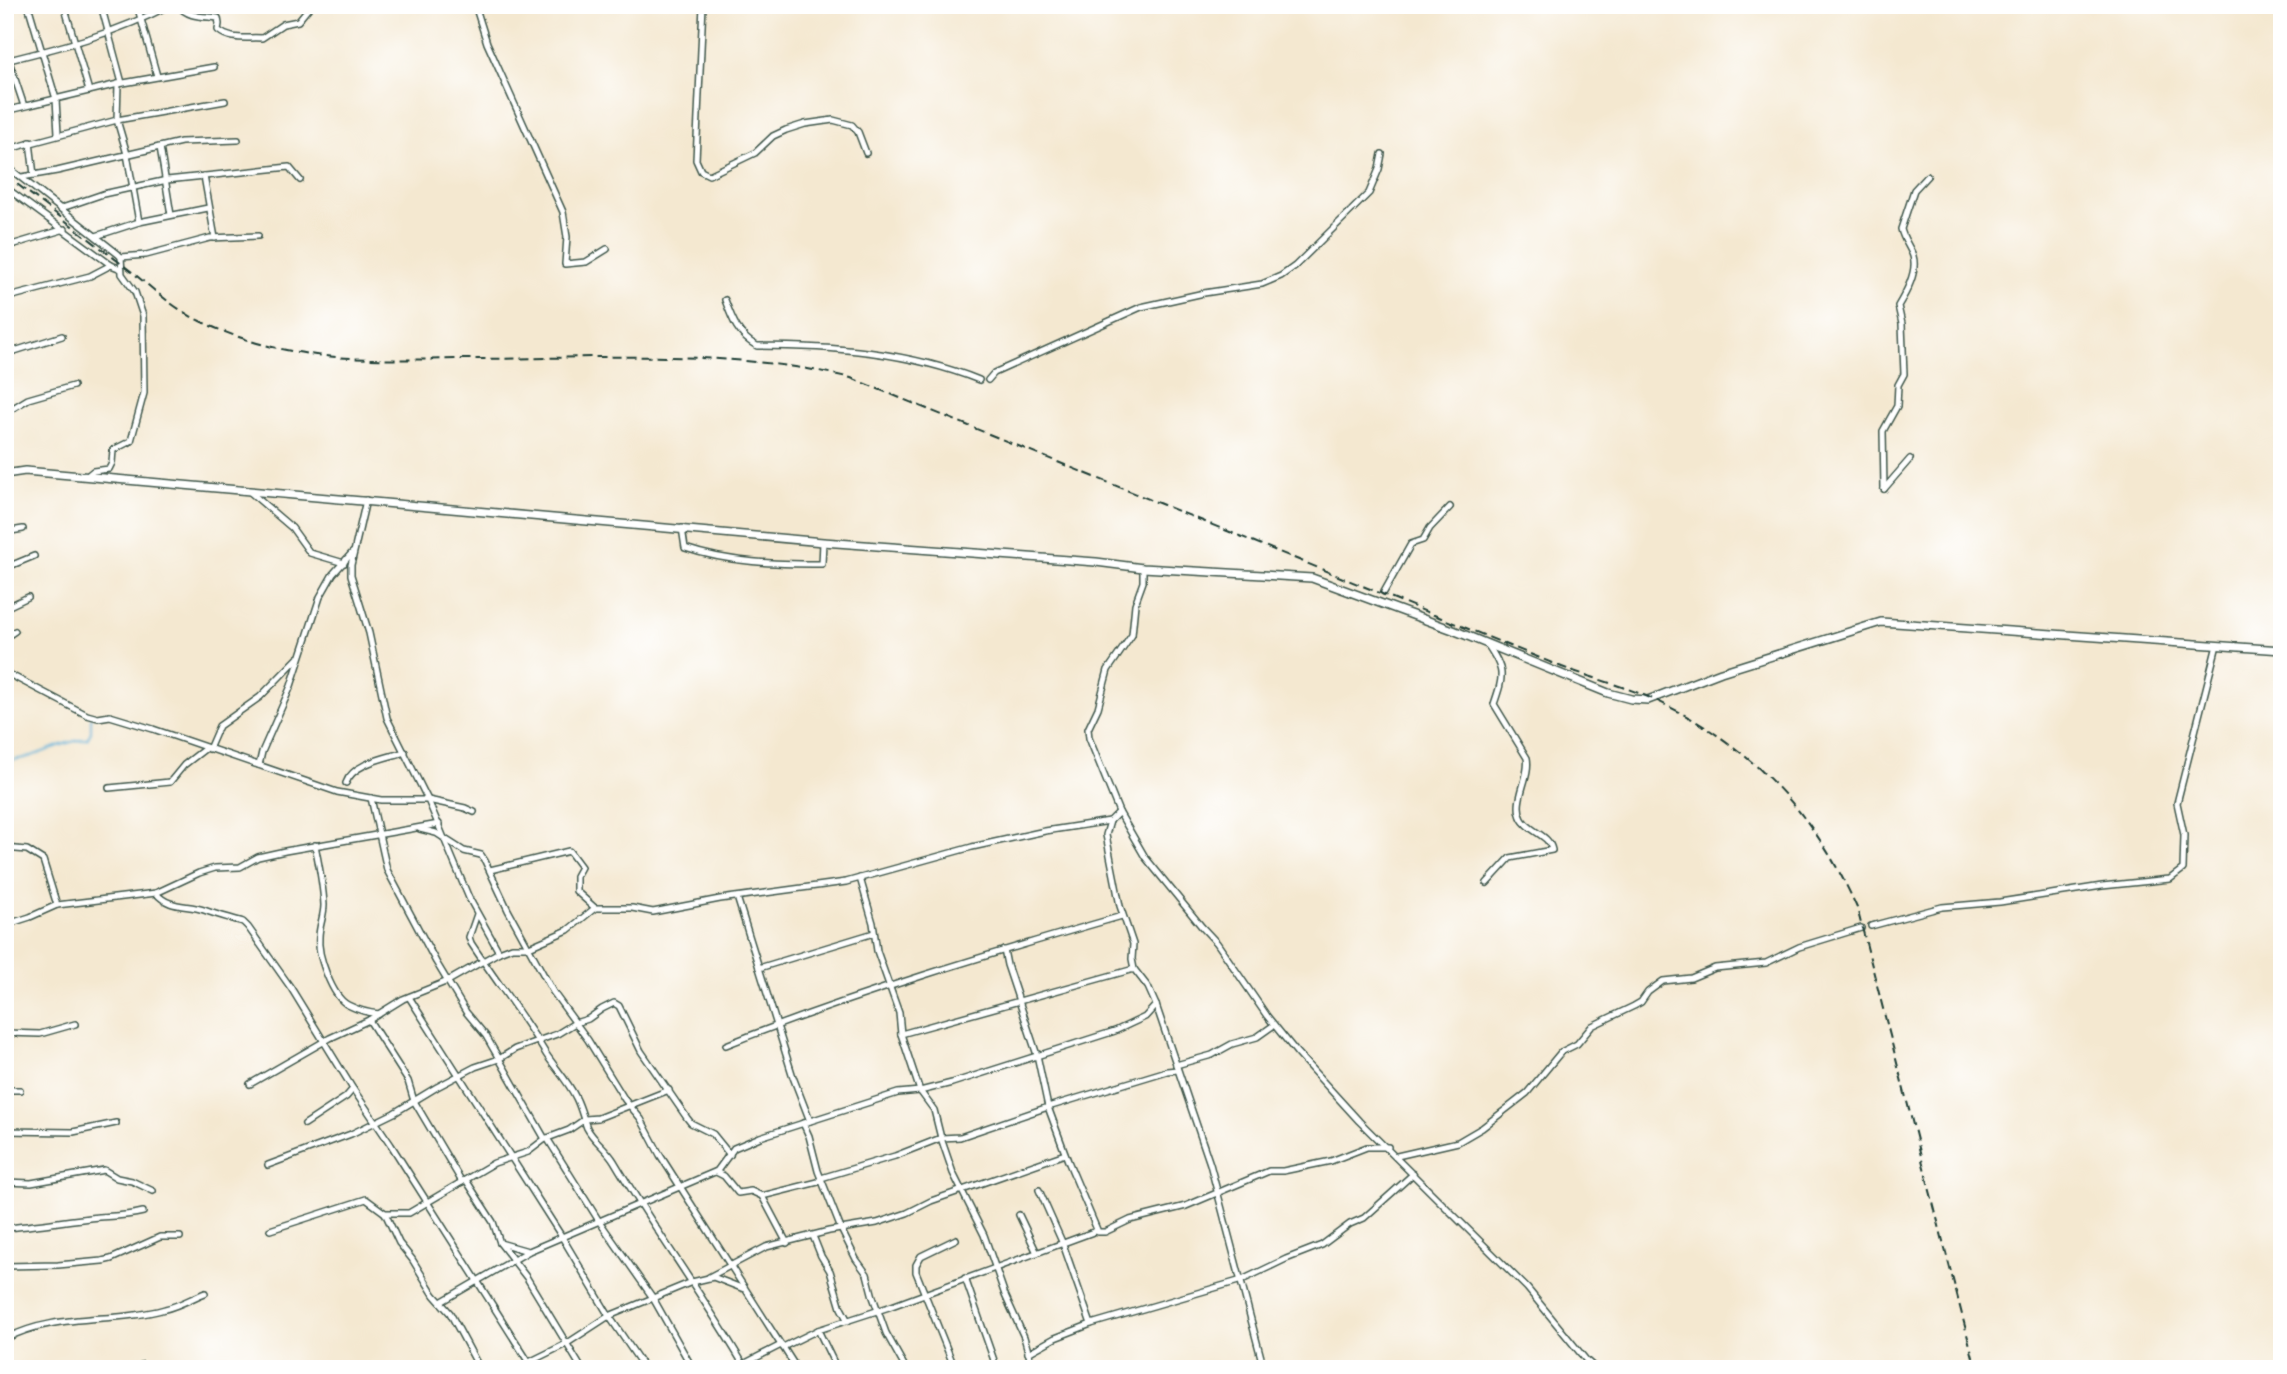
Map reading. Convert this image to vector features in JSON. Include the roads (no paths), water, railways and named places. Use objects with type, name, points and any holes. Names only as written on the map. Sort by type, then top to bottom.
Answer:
[{"type":"street","points":[[28,5],[56,99],[58,134]]},
{"type":"street","points":[[64,5],[89,91]]},
{"type":"street","points":[[101,5],[110,32],[120,83],[117,120],[127,154],[139,222]]},
{"type":"street","points":[[137,5],[157,76]]},
{"type":"street","points":[[7,61],[110,32],[170,5]]},
{"type":"street","points":[[178,5],[189,15],[218,18],[218,30],[223,35],[240,39],[251,36],[262,38],[283,24],[298,21],[311,5]]},
{"type":"street","points":[[475,5],[487,43],[563,212],[567,237],[565,264],[586,262],[607,249]]},
{"type":"street","points":[[703,5],[696,160],[701,171],[709,175],[719,172],[755,153],[773,136],[786,130],[833,120],[852,125],[858,132],[866,153]]},
{"type":"street","points":[[5,49],[24,106]]},
{"type":"street","points":[[5,111],[120,83],[214,67]]},
{"type":"street","points":[[5,149],[117,120],[225,101]]},
{"type":"street","points":[[22,177],[204,139],[238,140]]},
{"type":"street","points":[[30,142],[34,175]]},
{"type":"street","points":[[160,147],[172,215]]},
{"type":"street","points":[[988,380],[994,373],[1141,307],[1192,295],[1262,284],[1281,276],[1295,266],[1369,193],[1379,169],[1381,154]]},
{"type":"street","points":[[5,165],[121,257],[146,255],[215,238],[258,236]]},
{"type":"street","points":[[62,208],[103,194],[166,180],[289,167],[300,180]]},
{"type":"street","points":[[204,176],[215,238]]},
{"type":"street","points":[[1910,459],[1884,489],[1883,431],[1897,406],[1898,385],[1904,374],[1902,324],[1898,306],[1905,296],[1914,268],[1913,255],[1901,229],[1913,190],[1927,176]]},
{"type":"street","points":[[5,187],[111,265],[121,269]]},
{"type":"street","points":[[5,198],[13,193]]},
{"type":"street","points":[[96,236],[139,222],[208,208]]},
{"type":"street","points":[[5,247],[65,229]]},
{"type":"street","points":[[87,477],[93,471],[109,469],[113,450],[129,443],[143,402],[142,310],[121,269],[121,257]]},
{"type":"street","points":[[5,298],[90,276],[111,265]]},
{"type":"street","points":[[725,300],[736,327],[747,341],[758,346],[856,350],[952,369],[979,380]]},
{"type":"street","points":[[5,354],[62,336]]},
{"type":"street","points":[[5,413],[28,399],[73,387]]},
{"type":"street","points":[[5,474],[25,471],[1143,568],[1312,578],[1608,693],[1631,699],[1648,700],[1721,672],[1881,622],[2282,650]]},
{"type":"street","points":[[247,490],[292,528],[310,553],[344,563]]},
{"type":"street","points":[[366,500],[351,565],[353,584],[369,633],[387,718],[429,800],[477,914],[499,952]]},
{"type":"street","points":[[1384,592],[1411,544],[1423,540],[1430,528],[1450,507]]},
{"type":"street","points":[[682,528],[685,548],[702,554],[773,563],[822,564],[822,541]]},
{"type":"street","points":[[5,532],[23,529]]},
{"type":"street","points":[[259,765],[262,752],[291,686],[320,597],[333,574],[354,550]]},
{"type":"street","points":[[5,568],[34,556]]},
{"type":"street","points":[[1143,568],[1143,582],[1135,604],[1132,635],[1108,670],[1098,708],[1088,729],[1089,738],[1119,812],[1145,857],[1217,943],[1274,1025],[1351,1112],[1527,1287],[1596,1369]]},
{"type":"street","points":[[5,608],[28,597]]},
{"type":"street","points":[[5,638],[15,631]]},
{"type":"street","points":[[1487,644],[1502,667],[1503,677],[1494,704],[1527,758],[1529,768],[1519,808],[1522,819],[1551,844],[1552,850],[1510,858],[1487,883]]},
{"type":"street","points":[[1871,926],[1942,907],[2170,879],[2183,869],[2185,835],[2177,803],[2217,645]]},
{"type":"street","points":[[109,788],[170,782],[184,765],[207,749],[219,726],[260,697],[300,657]]},
{"type":"street","points":[[5,673],[87,715],[98,718],[110,716],[318,786],[393,801],[429,800],[474,812]]},
{"type":"street","points":[[346,783],[349,775],[359,768],[405,752]]},
{"type":"street","points":[[371,798],[387,870],[448,981],[466,1012],[486,1036],[598,1221],[653,1298],[692,1369]]},
{"type":"street","points":[[1119,812],[1110,821],[1106,835],[1122,916],[1133,944],[1132,959],[1156,1005],[1219,1192],[1233,1257],[1242,1280],[1264,1369]]},
{"type":"street","points":[[250,1084],[324,1042],[409,997],[448,981],[499,952],[513,947],[529,947],[568,929],[594,908],[632,908],[653,912],[846,882],[984,844],[1110,821]]},
{"type":"street","points":[[5,925],[30,918],[57,905],[156,893],[199,873],[215,868],[240,867],[258,857],[439,824]]},
{"type":"street","points":[[419,829],[436,833],[464,851],[481,855],[553,992],[641,1119],[680,1187],[797,1369]]},
{"type":"street","points":[[315,845],[323,889],[324,909],[318,935],[319,953],[324,969],[347,1005],[380,1014]]},
{"type":"street","points":[[5,848],[27,850],[43,860],[57,905]]},
{"type":"street","points":[[490,870],[569,851],[581,867],[576,876],[576,891],[594,908]]},
{"type":"street","points":[[860,878],[877,951],[901,1023],[901,1034],[919,1091],[934,1110],[953,1173],[984,1235],[1024,1337],[1033,1369]]},
{"type":"street","points":[[156,893],[175,906],[203,910],[243,922],[269,954],[533,1369]]},
{"type":"street","points":[[737,897],[807,1122],[821,1178],[841,1229],[867,1274],[886,1332],[906,1369]]},
{"type":"street","points":[[477,914],[469,937],[483,961],[562,1074],[588,1129],[609,1153],[745,1367]]},
{"type":"street","points":[[726,1045],[890,987],[1122,916]]},
{"type":"street","points":[[1397,1156],[1458,1142],[1482,1128],[1527,1093],[1561,1052],[1577,1044],[1592,1026],[1641,1002],[1648,992],[1663,981],[1691,978],[1716,968],[1766,964],[1798,947],[1861,928]]},
{"type":"street","points":[[759,968],[874,933]]},
{"type":"street","points":[[1004,950],[1037,1055],[1048,1107],[1096,1231]]},
{"type":"street","points":[[901,1034],[1135,969]]},
{"type":"street","points":[[409,997],[645,1369]]},
{"type":"street","points":[[268,1165],[351,1134],[426,1092],[617,1004],[641,1051],[691,1124],[713,1133],[730,1155]]},
{"type":"street","points":[[441,1302],[512,1259],[716,1172],[734,1148],[898,1093],[951,1083],[1133,1024],[1145,1017],[1156,1005]]},
{"type":"street","points":[[369,1020],[408,1082],[414,1101],[493,1222],[500,1243],[527,1278],[582,1369]]},
{"type":"street","points":[[5,1034],[40,1034],[75,1024]]},
{"type":"street","points":[[762,1196],[818,1182],[821,1178],[895,1156],[941,1138],[960,1137],[1177,1068],[1232,1044],[1257,1037],[1274,1025]]},
{"type":"street","points":[[305,1124],[346,1097],[353,1089]]},
{"type":"street","points":[[5,1090],[20,1090]]},
{"type":"street","points":[[385,1213],[409,1213],[494,1163],[528,1152],[546,1139],[569,1130],[585,1119],[598,1118],[669,1090]]},
{"type":"street","points":[[5,1131],[73,1132],[116,1123]]},
{"type":"street","points":[[734,1369],[745,1367],[818,1330],[1096,1231],[1105,1232],[1121,1223],[1186,1206],[1269,1171],[1283,1171],[1331,1161],[1367,1147],[1388,1147]]},
{"type":"street","points":[[515,1369],[566,1344],[609,1316],[709,1277],[766,1247],[877,1223],[1065,1154]]},
{"type":"street","points":[[5,1182],[31,1184],[104,1170],[117,1178],[132,1181],[153,1191]]},
{"type":"street","points":[[716,1172],[738,1193],[751,1191],[762,1196],[787,1244]]},
{"type":"street","points":[[1028,1353],[1091,1324],[1242,1280],[1322,1245],[1350,1224],[1364,1218],[1413,1174]]},
{"type":"street","points":[[1039,1190],[1063,1244],[1091,1324]]},
{"type":"street","points":[[270,1230],[366,1199],[385,1213],[399,1243],[450,1313],[480,1369]]},
{"type":"street","points":[[5,1228],[143,1212]]},
{"type":"street","points":[[1018,1215],[1037,1253]]},
{"type":"street","points":[[813,1236],[830,1271],[835,1292],[848,1321]]},
{"type":"street","points":[[5,1266],[102,1261],[160,1237],[180,1237]]},
{"type":"street","points":[[955,1369],[916,1272],[918,1259],[957,1239]]},
{"type":"street","points":[[500,1243],[529,1251]]},
{"type":"street","points":[[709,1277],[747,1290]]},
{"type":"street","points":[[965,1278],[997,1369]]},
{"type":"street","points":[[5,1339],[46,1323],[119,1317],[166,1309],[205,1293]]},
{"type":"street","points":[[818,1330],[837,1369]]},
{"type":"street","points":[[135,1369],[142,1365]]},
{"type":"waterway","points":[[5,760],[25,758],[66,743],[87,739],[91,732],[91,718]]},
{"type":"railway","points":[[5,175],[160,295],[200,321],[233,335],[298,352],[363,359],[708,358],[804,368],[851,378],[1562,667],[1642,694],[1687,716],[1748,759],[1799,811],[1821,841],[1857,908],[1976,1369]]}]
